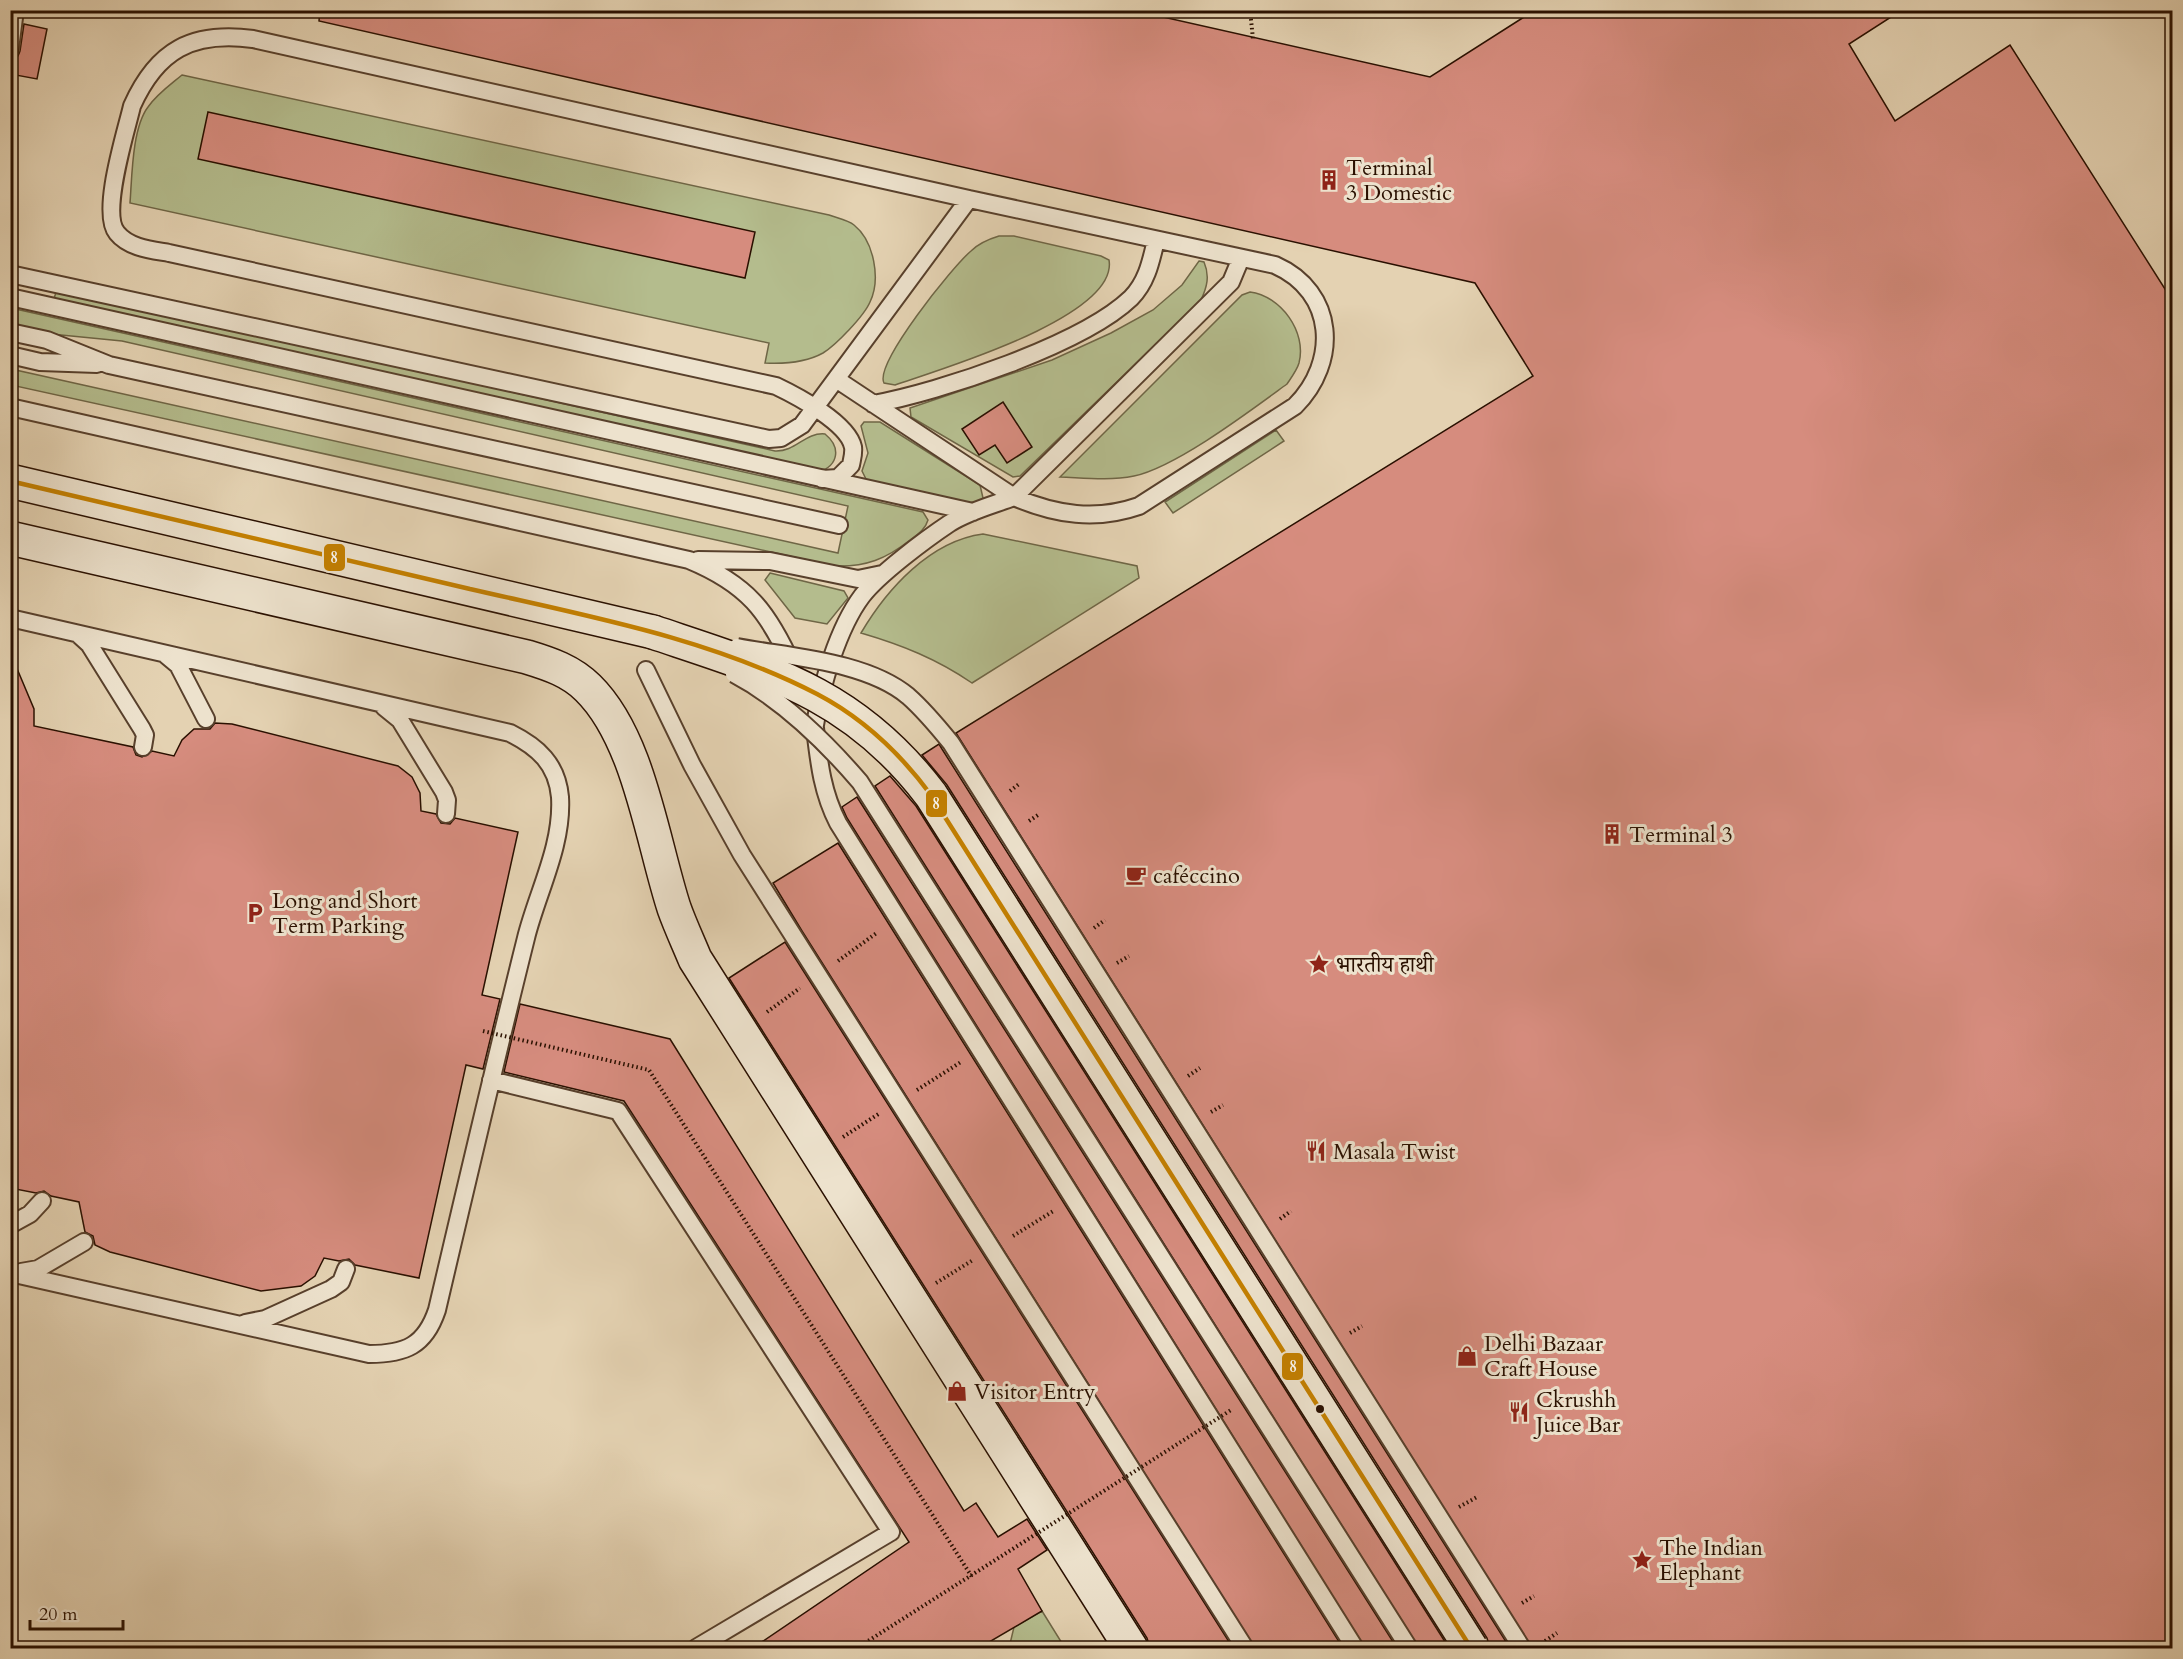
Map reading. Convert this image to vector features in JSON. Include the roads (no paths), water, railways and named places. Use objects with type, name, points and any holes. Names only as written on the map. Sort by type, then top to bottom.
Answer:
[{"type":"main road","points":[[10,480],[654,632],[760,668],[818,694],[860,721],[910,767],[937,803],[1471,1648]]},
{"type":"main road","points":[[10,538],[527,657],[561,668],[587,686],[605,707],[622,737],[675,910],[695,958],[1131,1648]]},
{"type":"lane","points":[[10,49],[15,10]]},
{"type":"lane","points":[[822,479],[838,478],[846,473],[851,465],[853,446],[842,429],[815,408],[787,391],[760,382],[169,254],[126,241],[117,233],[111,214],[135,99],[152,70],[167,55],[186,43],[209,36],[231,36],[1241,258],[1288,271],[1312,296],[1325,334],[1325,354],[1319,374],[1309,392],[1295,406],[1149,499],[1117,514],[1076,515],[1034,506],[1014,497],[836,379]]},
{"type":"lane","points":[[10,274],[281,331],[754,438],[781,438],[792,433],[815,408],[969,199]]},
{"type":"lane","points":[[873,404],[905,398],[944,385],[1029,355],[1076,334],[1131,298],[1142,284],[1150,267],[1156,240]]},
{"type":"lane","points":[[815,725],[818,706],[851,613],[863,595],[886,573],[951,522],[1014,497],[1231,282],[1239,270],[1241,258]]},
{"type":"lane","points":[[10,297],[974,512]]},
{"type":"lane","points":[[10,332],[47,340],[110,365],[839,525]]},
{"type":"lane","points":[[10,355],[40,362],[110,365]]},
{"type":"lane","points":[[10,407],[689,560],[717,572],[748,593],[777,631],[810,706],[815,725],[821,779],[828,803],[838,823],[1355,1648]]},
{"type":"lane","points":[[689,560],[770,561],[858,579],[886,573]]},
{"type":"lane","points":[[10,618],[510,733],[527,741],[541,752],[551,765],[560,798],[548,871],[527,934],[437,1310],[432,1326],[421,1340],[389,1354],[369,1354],[10,1273]]},
{"type":"lane","points":[[654,632],[755,686],[802,722],[860,782],[1409,1648]]},
{"type":"lane","points":[[654,632],[846,667],[880,680],[906,695],[931,719],[958,753],[1522,1648]]},
{"type":"lane","points":[[77,634],[89,644],[142,729],[145,735],[143,747]]},
{"type":"lane","points":[[162,653],[178,665],[206,719]]},
{"type":"lane","points":[[646,670],[692,765],[742,855],[1245,1648]]},
{"type":"lane","points":[[378,703],[400,720],[444,792],[447,800],[446,814]]},
{"type":"lane","points":[[491,1080],[618,1111],[891,1532],[696,1648]]},
{"type":"lane","points":[[10,1225],[30,1214],[42,1201]]},
{"type":"lane","points":[[10,1273],[38,1269],[84,1242]]},
{"type":"lane","points":[[232,1323],[265,1319],[331,1289],[341,1282],[346,1269]]},
{"type":"place","name":"Terminal 3 Domestic","points":[[1329,180]]},
{"type":"place","name":"Terminal 3","points":[[1612,834]]},
{"type":"place","name":"caféccino","points":[[1136,875]]},
{"type":"place","name":"Long and Short Term Parking","points":[[255,913]]},
{"type":"place","name":"भारतीय हाथी","points":[[1319,964]]},
{"type":"place","name":"Masala Twist","points":[[1316,1151]]},
{"type":"place","name":"Delhi Bazaar Craft House","points":[[1467,1356]]},
{"type":"place","name":"Visitor Entry","points":[[957,1391]]},
{"type":"place","name":"Ckrushh Juice Bar","points":[[1519,1412]]},
{"type":"place","name":"The Indian Elephant","points":[[1642,1560]]}]
